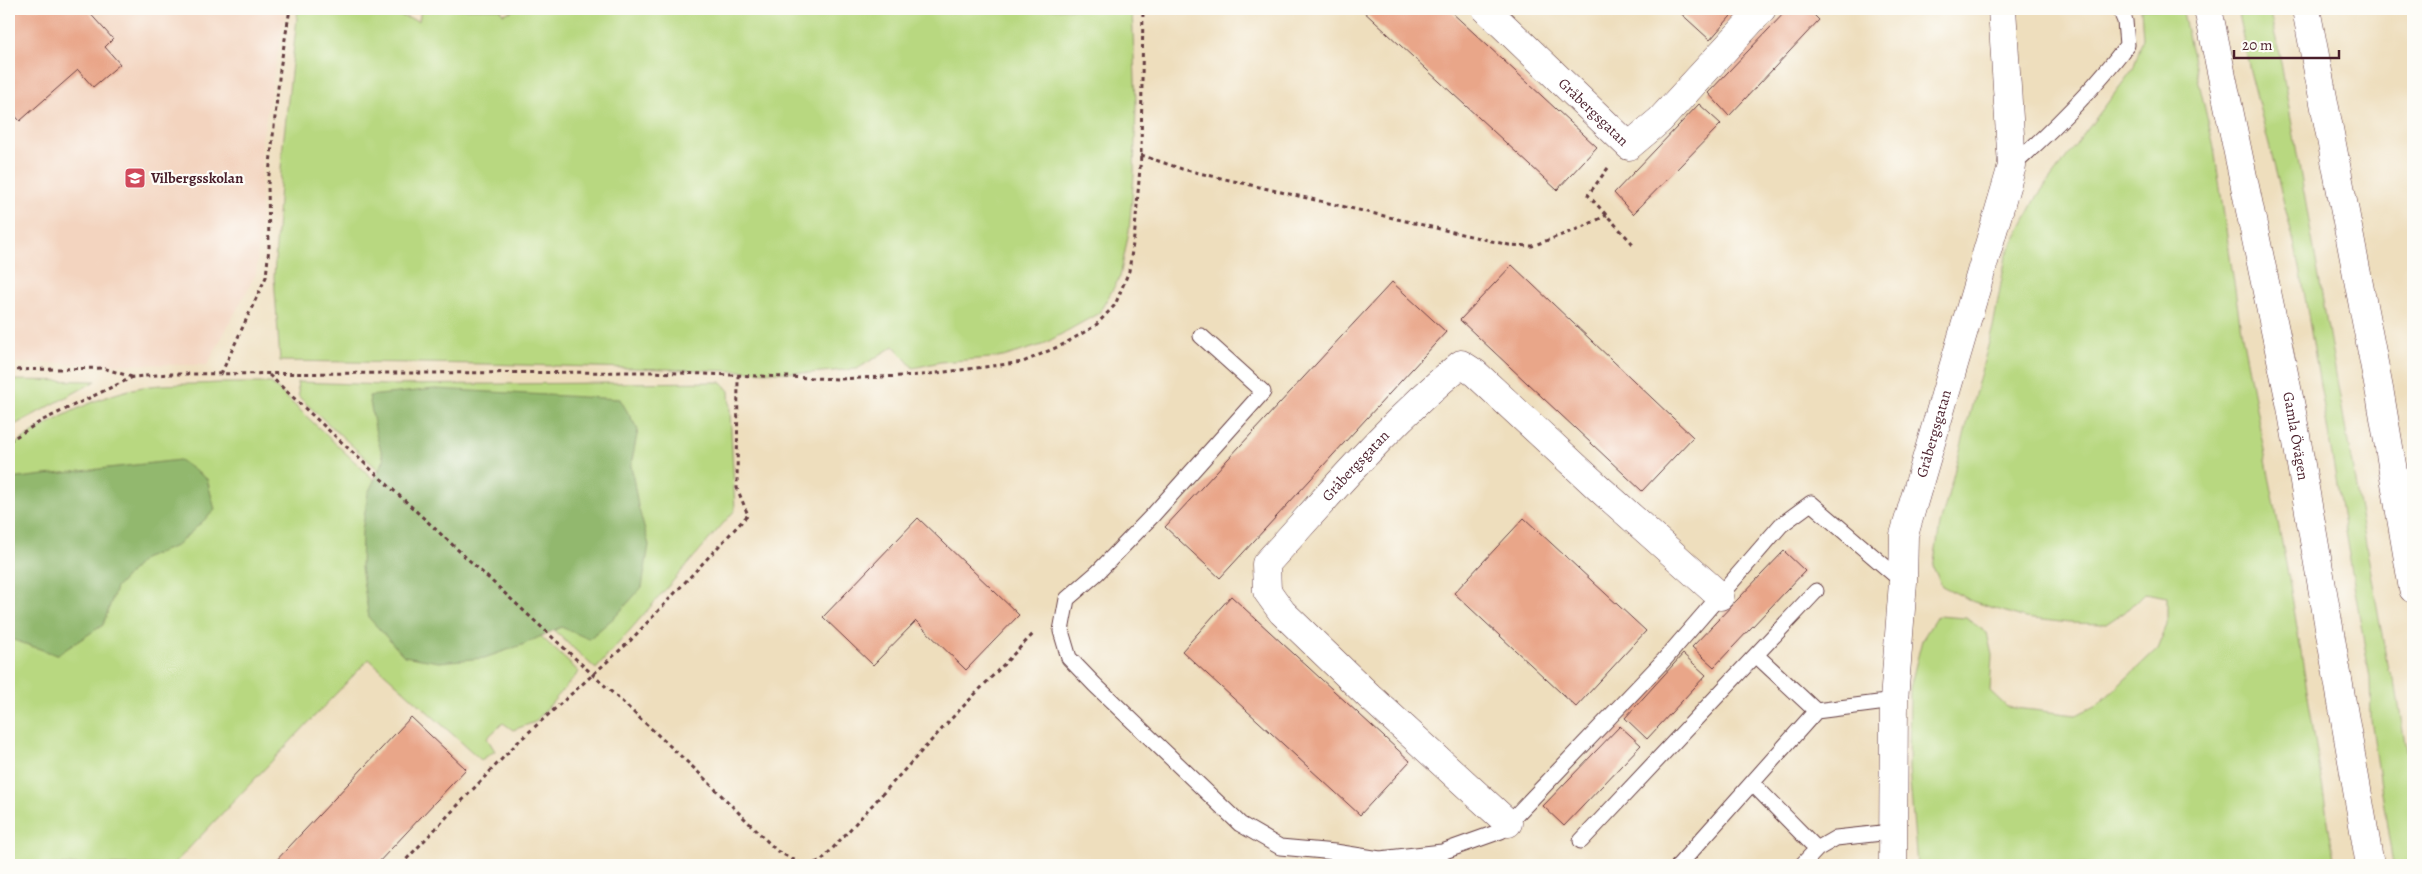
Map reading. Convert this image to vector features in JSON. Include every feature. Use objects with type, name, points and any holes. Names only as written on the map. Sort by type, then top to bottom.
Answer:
[{"type":"street","name":"Gråbergsgatan","points":[[1486,9],[1629,146],[1660,120],[1762,9]]},
{"type":"street","name":"Gråbergsgatan","points":[[1893,865],[1891,832],[1894,701],[1903,582],[1904,535],[2012,166],[2002,9]]},
{"type":"street","name":"Gamla Övägen","points":[[2208,9],[2291,406],[2370,865]]},
{"type":"street","points":[[2306,9],[2376,376],[2413,589]]},
{"type":"street","name":"Gråbergsgatan","points":[[1508,823],[1369,696],[1282,612],[1267,591],[1266,564],[1379,440],[1428,390],[1460,364],[1475,373],[1601,490],[1720,596]]},
{"type":"lane","points":[[2012,166],[2040,142],[2101,79],[2127,45],[2125,21],[2120,9]]},
{"type":"lane","points":[[1201,336],[1263,392],[1153,515],[1097,573],[1067,599],[1061,631],[1069,658],[1240,824],[1280,848],[1335,852],[1380,859],[1442,852],[1501,831],[1664,660],[1781,524],[1811,503],[1903,582]]},
{"type":"lane","points":[[1581,841],[1816,591]]},
{"type":"lane","points":[[1756,654],[1816,711]]},
{"type":"lane","points":[[1679,865],[1816,711],[1894,701]]},
{"type":"lane","points":[[1752,783],[1817,849]]},
{"type":"lane","points":[[1802,865],[1817,849],[1836,838],[1891,832]]},
{"type":"path","points":[[221,374],[266,277],[269,247],[268,184],[280,69],[290,9]]},
{"type":"path","points":[[9,441],[42,420],[133,377],[169,374],[650,372],[840,378],[922,375],[1023,362],[1062,345],[1095,326],[1115,306],[1129,271],[1135,230],[1141,155],[1143,9]]},
{"type":"path","points":[[1629,146],[1599,179],[1588,196],[1633,244]]},
{"type":"path","points":[[1141,155],[1182,169],[1509,245],[1532,246],[1583,227],[1607,215]]},
{"type":"path","points":[[9,370],[103,368],[133,377]]},
{"type":"path","points":[[269,375],[698,772],[777,850],[806,865],[821,861],[952,718],[1067,599]]},
{"type":"path","points":[[401,865],[518,742],[629,642],[748,515],[737,488],[738,376]]},
{"type":"shaded area","name":"Vilbergsskolan","points":[[9,9],[286,9],[262,139],[261,218],[256,274],[207,365],[9,363]]},
{"type":"green space","points":[[298,9],[375,9],[419,21],[421,9],[501,9],[503,14],[517,9],[1132,9],[1136,103],[1134,175],[1129,231],[1120,277],[1099,313],[1042,345],[1003,357],[940,362],[913,368],[894,346],[857,369],[810,373],[485,364],[280,361],[274,277],[282,154]]},
{"type":"green space","points":[[2141,9],[2182,9],[2214,148],[2241,330],[2291,590],[2335,865],[1917,865],[1909,769],[1910,688],[1922,640],[1937,616],[1966,618],[1987,633],[1992,655],[1990,691],[2007,707],[2076,715],[2099,704],[2157,649],[2167,625],[2167,597],[2145,593],[2130,608],[2106,624],[2069,623],[2025,618],[1974,602],[1942,586],[1933,567],[1940,525],[1993,327],[2006,256],[2038,195],[2133,69],[2143,38]]},
{"type":"green space","points":[[2237,9],[2269,9],[2280,57],[2388,669],[2395,681],[2413,794],[2413,865],[2393,865],[2371,720],[2370,678],[2299,262],[2250,71]]},
{"type":"green space","points":[[9,380],[96,381],[9,428]]},
{"type":"green space","points":[[297,382],[385,385],[721,382],[729,391],[735,510],[596,669],[299,397]]},
{"type":"green space","points":[[271,383],[579,672],[535,722],[513,730],[503,723],[487,738],[495,751],[481,760],[369,659],[173,865],[9,865],[9,448],[38,429],[70,412],[120,392],[156,385]]},
{"type":"green space","points":[[435,389],[620,399],[638,430],[631,465],[638,506],[649,545],[642,587],[617,615],[589,639],[561,627],[522,645],[484,658],[439,662],[404,656],[369,618],[361,568],[362,531],[368,493],[384,460],[376,434],[369,396]]},
{"type":"green space","points":[[180,460],[207,479],[215,510],[176,546],[143,559],[116,588],[103,625],[57,655],[11,639],[9,634],[9,479]]},
{"type":"building","points":[[9,9],[86,9],[113,39],[105,47],[120,64],[93,87],[78,70],[20,121],[9,109]]},
{"type":"building","points":[[1361,9],[1448,9],[1597,147],[1557,190]]},
{"type":"building","points":[[1676,9],[1737,9],[1710,40]]},
{"type":"building","points":[[1788,9],[1808,9],[1819,20],[1729,116],[1708,93]]},
{"type":"building","points":[[1699,104],[1721,124],[1633,214],[1614,193]]},
{"type":"building","points":[[1512,265],[1693,437],[1642,491],[1460,320]]},
{"type":"building","points":[[1392,282],[1446,332],[1220,578],[1165,527]]},
{"type":"building","points":[[918,518],[1019,615],[966,670],[916,621],[873,665],[823,617]]},
{"type":"building","points":[[1524,518],[1646,631],[1576,707],[1454,593]]},
{"type":"building","points":[[1784,551],[1805,571],[1714,667],[1692,647]]},
{"type":"building","points":[[1231,596],[1410,761],[1360,815],[1182,651]]},
{"type":"building","points":[[1683,654],[1706,675],[1647,739],[1625,718]]},
{"type":"building","points":[[411,717],[466,769],[376,865],[272,865]]},
{"type":"building","points":[[1620,726],[1641,745],[1564,826],[1543,806]]},
{"type":"place","name":"Vilbergsskolan","points":[[135,178]]}]
